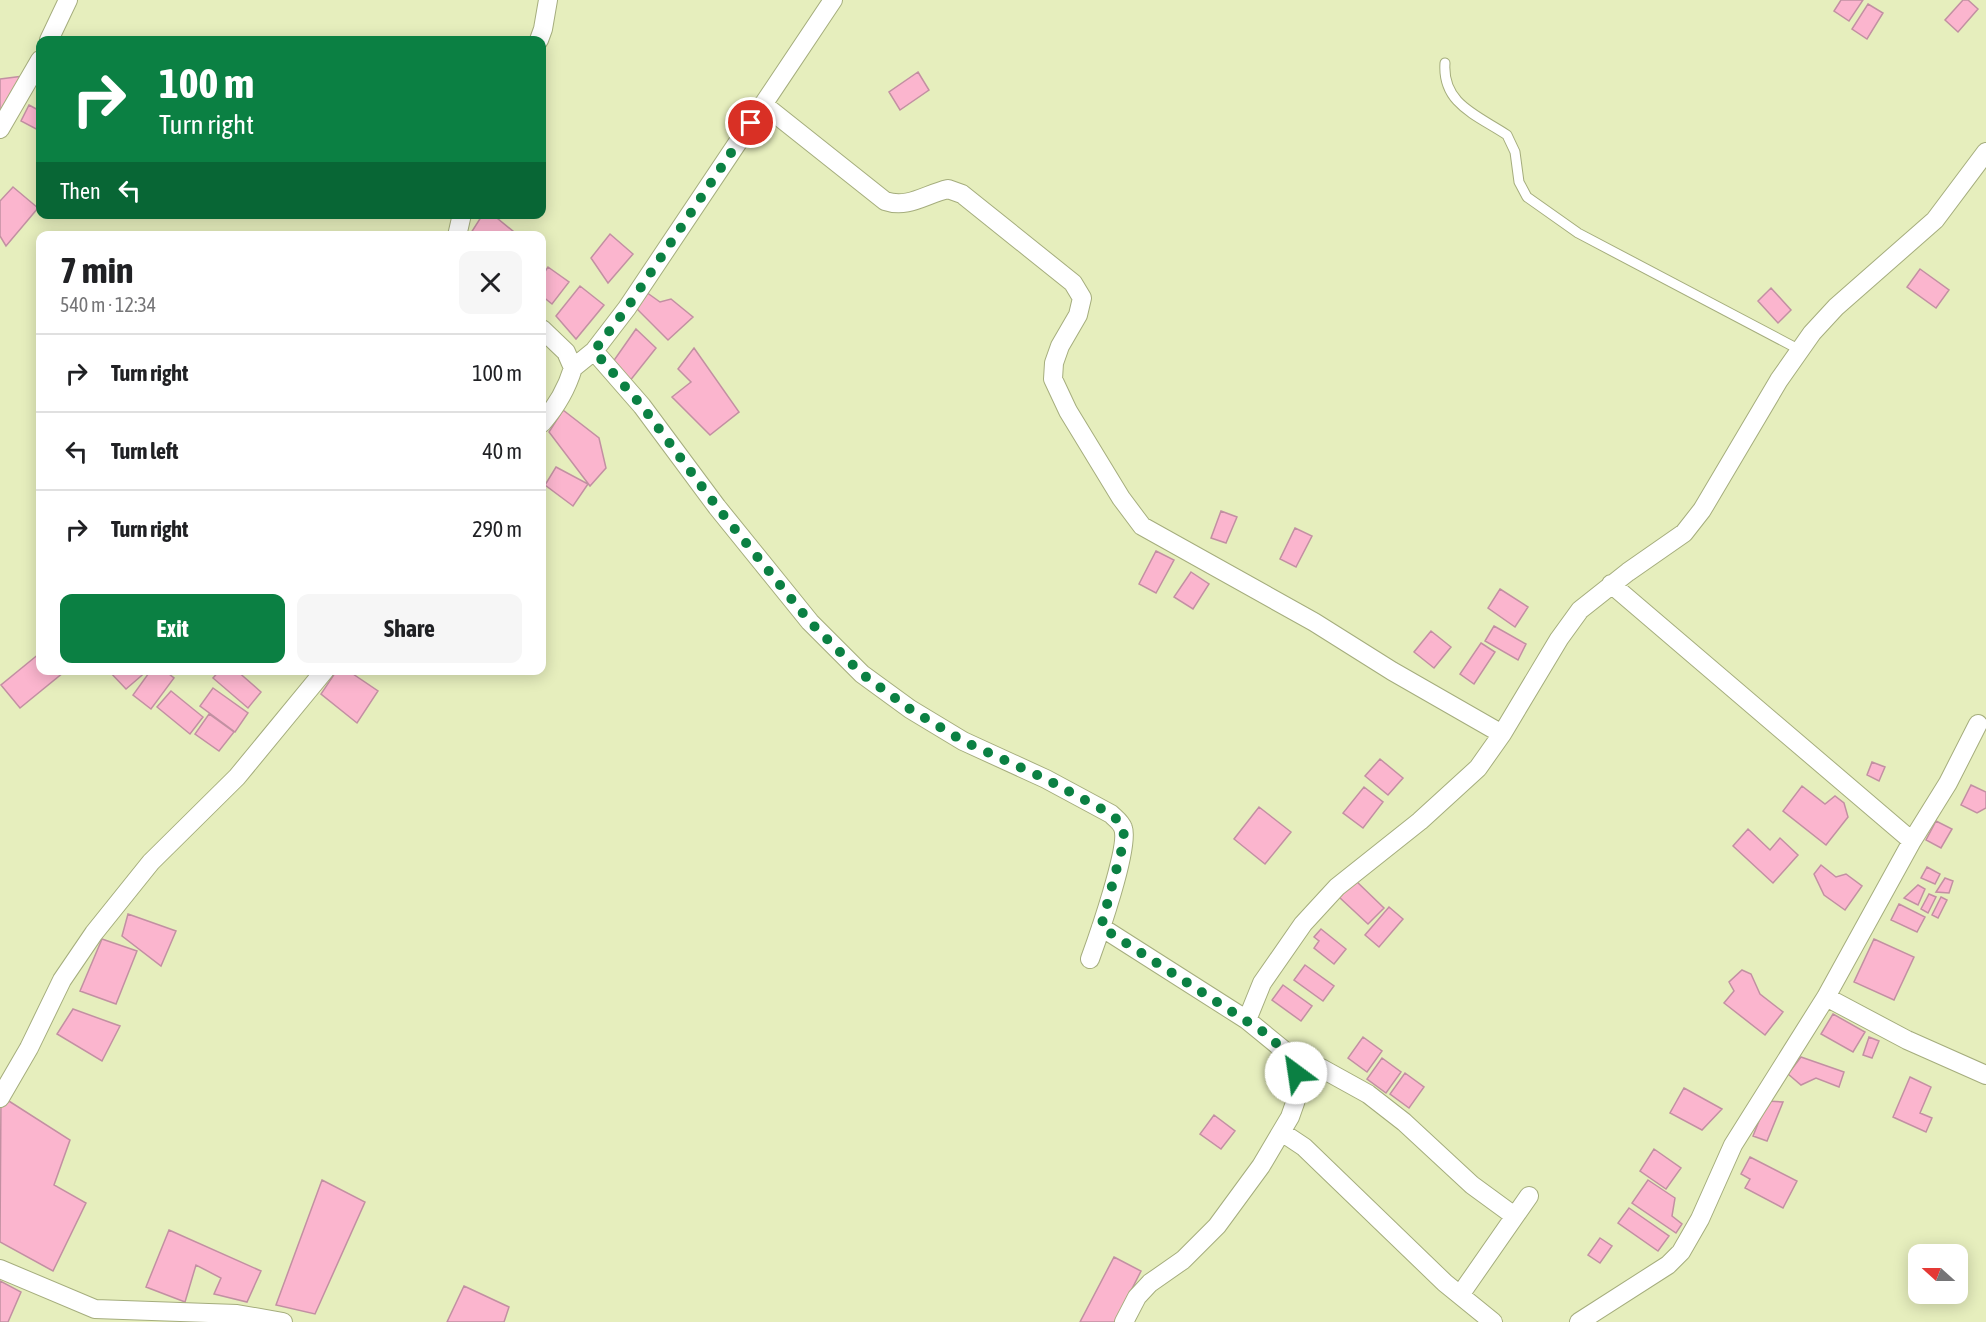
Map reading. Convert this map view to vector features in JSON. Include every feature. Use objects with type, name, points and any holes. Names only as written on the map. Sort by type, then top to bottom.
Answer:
[{"type":"street","points":[[51,36],[68,0]]},
{"type":"street","points":[[540,36],[548,0]]},
{"type":"street","points":[[546,418],[568,382],[573,368],[594,351],[627,308],[833,0]]},
{"type":"street","points":[[0,129],[36,67]]},
{"type":"street","points":[[763,104],[885,201],[896,205],[909,204],[948,189],[962,194],[1073,283],[1082,298],[1078,315],[1060,346],[1054,363],[1053,379],[1068,411],[1121,498],[1142,526],[1314,622],[1392,672],[1502,734]]},
{"type":"street","points":[[1247,1020],[1262,983],[1303,924],[1338,887],[1420,821],[1478,768],[1580,610],[1611,584],[1684,533],[1702,510],[1779,380],[1800,350],[1836,307],[1935,220],[1986,152]]},
{"type":"street","points":[[546,332],[566,352],[573,368]]},
{"type":"street","points":[[594,351],[642,406],[717,507],[810,622],[862,674],[910,709],[963,741],[1046,779],[1111,814],[1119,822],[1124,829],[1124,841],[1090,959]]},
{"type":"street","points":[[1611,584],[1912,841]]},
{"type":"street","points":[[0,1096],[29,1048],[62,980],[93,933],[151,862],[237,777],[321,675]]},
{"type":"street","points":[[1579,1322],[1668,1265],[1681,1252],[1700,1219],[1733,1145],[1826,997],[1912,841],[1948,783],[1978,724]]},
{"type":"street","points":[[1101,927],[1247,1020],[1291,1056],[1302,1071],[1296,1100],[1293,1139],[1184,1260],[1150,1283],[1137,1297],[1124,1322]]},
{"type":"street","points":[[1826,997],[1907,1040],[1986,1076]]},
{"type":"street","points":[[1302,1071],[1326,1070],[1368,1094],[1404,1122],[1472,1185],[1513,1215]]},
{"type":"street","points":[[1293,1139],[1437,1275],[1493,1322]]},
{"type":"street","points":[[1460,1295],[1513,1215],[1529,1196]]},
{"type":"street","points":[[0,1269],[92,1316],[237,1314],[283,1322]]},
{"type":"lane","points":[[1445,63],[1444,75],[1447,88],[1453,98],[1507,135],[1512,143],[1519,182],[1527,197],[1578,233],[1800,350]]},
{"type":"building","points":[[1841,0],[1863,0],[1849,21],[1834,11]]},
{"type":"building","points":[[1963,0],[1968,0],[1978,9],[1958,32],[1945,20]]},
{"type":"building","points":[[1868,4],[1883,13],[1867,39],[1852,29]]},
{"type":"building","points":[[918,72],[929,90],[900,110],[889,92]]},
{"type":"building","points":[[24,76],[0,112],[0,79]]},
{"type":"building","points":[[29,105],[36,109],[36,129],[21,121]]},
{"type":"building","points":[[13,187],[36,206],[36,210],[6,246],[0,236],[0,201]]},
{"type":"building","points":[[480,219],[498,219],[513,231],[472,231]]},
{"type":"building","points":[[610,234],[633,254],[608,283],[591,258]]},
{"type":"building","points":[[548,267],[569,282],[552,304],[546,299],[546,270]]},
{"type":"building","points":[[1920,269],[1949,290],[1936,308],[1907,287]]},
{"type":"building","points":[[580,286],[604,305],[576,339],[556,316]]},
{"type":"building","points":[[1771,288],[1791,310],[1778,323],[1758,301]]},
{"type":"building","points":[[646,292],[660,302],[671,299],[693,317],[668,340],[636,308]]},
{"type":"building","points":[[636,329],[656,348],[629,382],[610,366]]},
{"type":"building","points":[[694,348],[739,412],[710,435],[672,397],[691,382],[678,369]]},
{"type":"building","points":[[563,410],[599,438],[606,468],[590,486],[549,432]]},
{"type":"building","points":[[556,467],[588,484],[573,506],[546,486]]},
{"type":"building","points":[[1221,511],[1237,517],[1226,543],[1211,538]]},
{"type":"building","points":[[1295,528],[1312,536],[1296,567],[1280,559]]},
{"type":"building","points":[[1156,551],[1174,560],[1156,593],[1139,584]]},
{"type":"building","points":[[1191,572],[1209,584],[1193,609],[1174,597]]},
{"type":"building","points":[[1500,589],[1528,607],[1515,627],[1488,608]]},
{"type":"building","points":[[1494,626],[1526,644],[1518,660],[1485,641]]},
{"type":"building","points":[[1431,631],[1451,647],[1434,668],[1414,652]]},
{"type":"building","points":[[1481,643],[1495,652],[1474,684],[1460,674]]},
{"type":"building","points":[[36,656],[36,675],[60,675],[20,708],[1,685]]},
{"type":"building","points":[[113,675],[142,675],[126,689]]},
{"type":"building","points":[[147,675],[170,675],[174,678],[151,709],[133,695]]},
{"type":"building","points":[[216,675],[242,675],[261,692],[248,708],[213,678]]},
{"type":"building","points":[[334,675],[354,675],[378,691],[357,723],[321,694]]},
{"type":"building","points":[[213,688],[248,713],[235,732],[200,706]]},
{"type":"building","points":[[171,691],[203,717],[190,734],[157,707]]},
{"type":"building","points":[[209,714],[234,732],[219,751],[195,734]]},
{"type":"building","points":[[1380,759],[1403,778],[1388,795],[1365,776]]},
{"type":"building","points":[[1872,762],[1885,767],[1879,781],[1867,775]]},
{"type":"building","points":[[1971,785],[1986,792],[1986,808],[1977,813],[1961,805]]},
{"type":"building","points":[[1802,786],[1825,804],[1835,796],[1844,803],[1848,817],[1826,845],[1783,811]]},
{"type":"building","points":[[1364,787],[1383,802],[1363,828],[1343,813]]},
{"type":"building","points":[[1259,807],[1291,832],[1265,864],[1234,839]]},
{"type":"building","points":[[1936,821],[1952,829],[1941,848],[1926,840]]},
{"type":"building","points":[[1748,829],[1770,850],[1780,838],[1798,855],[1773,883],[1733,846]]},
{"type":"building","points":[[1821,865],[1836,877],[1846,874],[1862,886],[1845,910],[1824,895],[1814,874]]},
{"type":"building","points":[[1927,867],[1940,874],[1935,884],[1921,878]]},
{"type":"building","points":[[1945,878],[1953,881],[1949,893],[1936,892]]},
{"type":"building","points":[[1355,880],[1384,908],[1368,924],[1339,897]]},
{"type":"building","points":[[1918,885],[1925,889],[1918,905],[1904,898]]},
{"type":"building","points":[[1929,894],[1936,897],[1928,913],[1921,909]]},
{"type":"building","points":[[1941,897],[1947,900],[1938,918],[1932,915]]},
{"type":"building","points":[[1899,904],[1925,917],[1917,932],[1891,920]]},
{"type":"building","points":[[1389,907],[1403,919],[1379,947],[1365,935]]},
{"type":"building","points":[[128,914],[176,931],[161,966],[122,936]]},
{"type":"building","points":[[1321,929],[1346,949],[1334,964],[1314,948],[1319,941],[1314,937]]},
{"type":"building","points":[[102,939],[137,951],[116,1004],[80,991]]},
{"type":"building","points":[[1874,939],[1914,957],[1894,1000],[1854,982]]},
{"type":"building","points":[[1305,965],[1334,986],[1323,1001],[1294,980]]},
{"type":"building","points":[[1742,970],[1751,974],[1760,994],[1783,1012],[1765,1035],[1724,1003],[1734,991],[1729,982]]},
{"type":"building","points":[[1283,985],[1312,1006],[1301,1021],[1272,1000]]},
{"type":"building","points":[[73,1009],[120,1026],[102,1061],[57,1034]]},
{"type":"building","points":[[1833,1014],[1865,1032],[1853,1052],[1821,1034]]},
{"type":"building","points":[[1363,1037],[1382,1051],[1367,1072],[1348,1058]]},
{"type":"building","points":[[1869,1037],[1879,1041],[1872,1058],[1863,1055]]},
{"type":"building","points":[[1801,1057],[1844,1072],[1839,1087],[1816,1078],[1801,1085],[1788,1074]]},
{"type":"building","points":[[1382,1058],[1401,1072],[1386,1093],[1367,1079]]},
{"type":"building","points":[[1405,1073],[1424,1087],[1409,1108],[1390,1094]]},
{"type":"building","points":[[1910,1077],[1931,1087],[1920,1113],[1932,1118],[1926,1132],[1893,1117]]},
{"type":"building","points":[[1684,1088],[1722,1109],[1702,1130],[1670,1113]]},
{"type":"building","points":[[1,1096],[70,1140],[54,1185],[86,1203],[53,1271],[0,1242]]},
{"type":"building","points":[[1767,1101],[1783,1102],[1767,1141],[1753,1136]]},
{"type":"building","points":[[1214,1115],[1235,1131],[1221,1149],[1200,1134]]},
{"type":"building","points":[[1654,1149],[1681,1168],[1666,1189],[1640,1171]]},
{"type":"building","points":[[1750,1157],[1797,1181],[1783,1208],[1745,1188],[1750,1179],[1741,1174]]},
{"type":"building","points":[[322,1180],[365,1202],[315,1314],[276,1305]]},
{"type":"building","points":[[1648,1180],[1675,1198],[1672,1216],[1682,1224],[1676,1233],[1632,1203]]},
{"type":"building","points":[[1629,1208],[1669,1236],[1658,1251],[1618,1223]]},
{"type":"building","points":[[169,1230],[261,1271],[247,1302],[214,1294],[221,1278],[196,1265],[185,1302],[146,1287]]},
{"type":"building","points":[[1600,1238],[1612,1246],[1600,1263],[1588,1255]]},
{"type":"building","points":[[1114,1257],[1141,1271],[1115,1322],[1080,1322]]},
{"type":"building","points":[[0,1281],[21,1292],[8,1322],[0,1322]]},
{"type":"building","points":[[464,1286],[509,1307],[504,1322],[447,1322]]},
{"type":"route","points":[[751,123],[627,308],[594,351],[642,406],[717,507],[810,622],[862,674],[910,709],[963,741],[1046,779],[1111,814],[1119,822],[1124,829],[1124,841],[1101,927],[1262,1031],[1291,1056],[1296,1073]]}]
